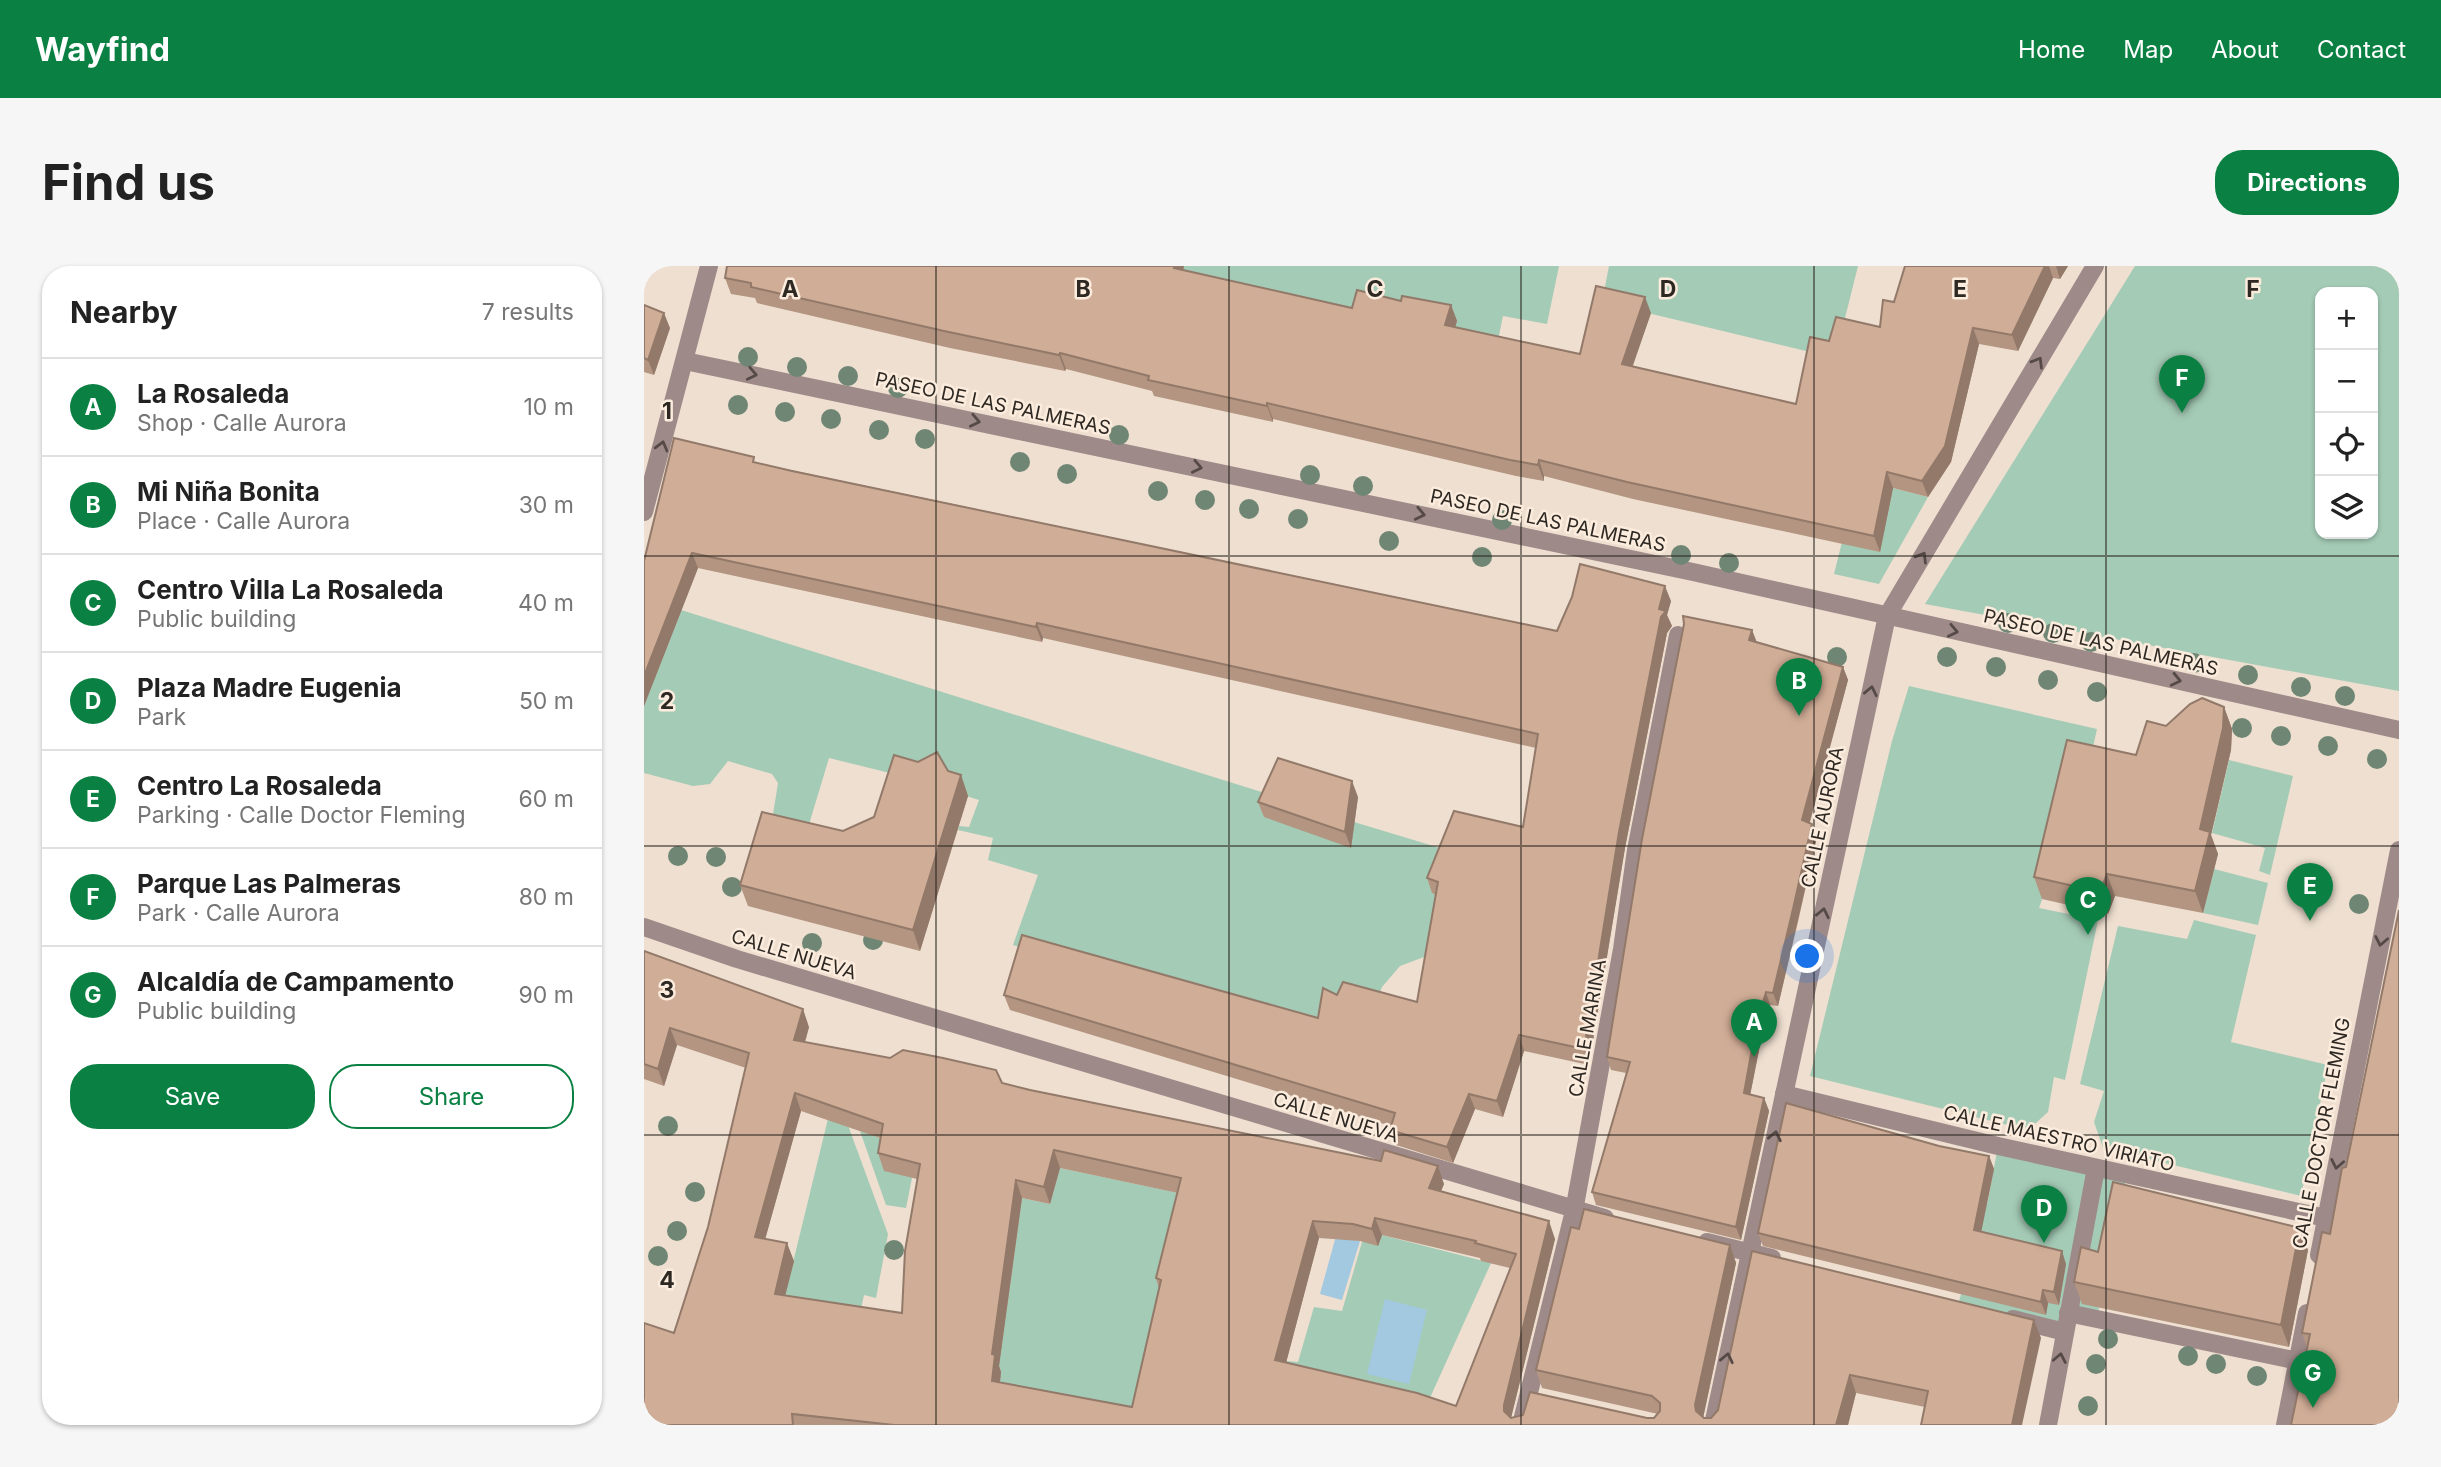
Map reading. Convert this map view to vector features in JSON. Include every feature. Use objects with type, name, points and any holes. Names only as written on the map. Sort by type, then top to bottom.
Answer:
[{"type":"street","points":[[644,512],[709,266]]},
{"type":"street","name":"CALLE AURORA","points":[[1713,1425],[1887,616],[2095,266]]},
{"type":"street","name":"PASEO DE LAS PALMERAS","points":[[685,361],[1693,572],[2399,730]]},
{"type":"street","name":"CALLE MARINA","points":[[1521,1425],[1535,1397],[1574,1211],[1622,949],[1636,850],[1678,635]]},
{"type":"street","name":"CALLE DOCTOR FLEMING","points":[[2316,1270],[2399,850]]},
{"type":"street","name":"CALLE NUEVA","points":[[644,926],[750,963],[1574,1211],[1629,1224]]},
{"type":"street","name":"CALLE MAESTRO VIRIATO","points":[[1784,1094],[2096,1168],[2326,1218]]},
{"type":"street","points":[[2048,1425],[2096,1168]]},
{"type":"street","points":[[1683,1236],[1784,1262]]},
{"type":"street","points":[[2285,1425],[2311,1296]]},
{"type":"street","points":[[1995,1314],[2065,1332]]},
{"type":"street","points":[[2068,1314],[2298,1361]]},
{"type":"green space","points":[[1183,266],[1559,266],[1547,324],[1503,316],[1496,350],[1451,341],[1456,322],[1358,324],[1180,284]]},
{"type":"green space","points":[[1609,266],[1858,266],[1835,358],[1602,302]]},
{"type":"green space","points":[[2135,266],[2399,266],[2399,691],[1925,604]]},
{"type":"green space","points":[[1893,488],[1928,497],[1879,584],[1834,574],[1842,542]]},
{"type":"green space","points":[[681,610],[1274,796],[1350,848],[1354,822],[1450,851],[1432,893],[1441,897],[1432,954],[1400,966],[1382,987],[1375,1005],[1323,1036],[1013,945],[1038,875],[988,860],[993,838],[958,830],[959,826],[969,827],[979,800],[902,776],[829,758],[804,841],[770,833],[778,783],[772,774],[728,761],[710,784],[693,786],[644,773],[644,652],[667,647]]},
{"type":"green space","points":[[1909,686],[2097,729],[2089,765],[2039,908],[2098,920],[2065,1080],[2054,1077],[2048,1112],[2028,1130],[1810,1076],[1892,741]]},
{"type":"green space","points":[[2229,760],[2293,776],[2270,875],[2259,871],[2265,848],[2212,833]]},
{"type":"green space","points":[[2214,869],[2268,883],[2258,925],[2203,913]]},
{"type":"green space","points":[[2194,920],[2256,935],[2231,1042],[2328,1065],[2301,1196],[2103,1148],[2094,1122],[2104,1091],[2080,1084],[2118,926],[2187,939]]},
{"type":"green space","points":[[835,1090],[888,1234],[876,1298],[864,1295],[858,1323],[781,1312]]},
{"type":"green space","points":[[860,1131],[889,1141],[912,1178],[906,1208],[886,1205]]},
{"type":"green space","points":[[1998,1146],[2127,1176],[2098,1313],[2068,1314],[2065,1332],[1958,1305],[1988,1200]]},
{"type":"green space","points":[[1060,1168],[1188,1195],[1138,1425],[1024,1425],[963,1346],[1002,1343],[1022,1198],[1050,1204]]},
{"type":"green space","points":[[1382,1235],[1491,1263],[1424,1411],[1280,1381],[1286,1361],[1298,1362],[1314,1307],[1342,1311],[1362,1242]]},
{"type":"water","points":[[1336,1236],[1360,1241],[1342,1300],[1320,1294]]},
{"type":"water","points":[[1385,1299],[1427,1310],[1409,1384],[1367,1374]]},
{"type":"building","points":[[727,266],[1175,266],[1174,268],[1352,308],[1357,290],[1401,301],[1402,296],[1451,305],[1445,325],[1580,354],[1596,286],[1645,297],[1622,364],[1796,404],[1810,337],[1829,341],[1836,317],[1880,327],[1883,300],[1894,302],[1905,266],[2045,266],[2012,335],[1973,328],[1945,446],[1922,481],[1887,472],[1874,536],[1539,460],[1538,465],[1510,460],[1267,403],[1267,406],[1148,380],[1149,376],[1060,353],[1059,355],[944,331],[751,287],[751,283],[725,278]]},
{"type":"building","points":[[644,305],[664,313],[648,360],[644,358]]},
{"type":"building","points":[[674,438],[754,457],[753,462],[792,471],[1557,631],[1572,597],[1580,564],[1665,586],[1659,609],[1666,611],[1661,617],[1619,832],[1584,1049],[1519,1035],[1497,1101],[1469,1094],[1447,1147],[1390,1130],[1395,1113],[1004,995],[1022,935],[1318,1018],[1323,988],[1337,995],[1343,982],[1417,1002],[1438,882],[1427,878],[1454,811],[1523,827],[1538,734],[1037,623],[1036,627],[692,553],[644,676],[644,561]]},
{"type":"building","points":[[1683,616],[1752,630],[1749,640],[1843,667],[1802,820],[1812,824],[1773,993],[1766,992],[1756,1027],[1744,1093],[1764,1098],[1736,1227],[1592,1192],[1630,1062],[1607,1057],[1642,839],[1684,624]]},
{"type":"building","points":[[2202,698],[2224,707],[2223,728],[2200,829],[2210,832],[2195,891],[2107,874],[2100,892],[2034,877],[2067,740],[2136,755],[2147,721],[2166,726],[2190,704]]},
{"type":"building","points":[[937,752],[948,771],[961,775],[913,930],[740,885],[762,812],[843,831],[874,817],[894,755],[918,762]]},
{"type":"building","points":[[1278,758],[1352,781],[1345,832],[1258,802]]},
{"type":"building","points":[[2399,910],[2399,1417],[2397,1425],[2291,1425],[2310,1334],[2302,1333],[2322,1232],[2330,1234]]},
{"type":"building","points":[[644,951],[803,1009],[794,1040],[890,1058],[903,1050],[996,1070],[1002,1083],[1030,1090],[1381,1161],[1384,1150],[1438,1166],[1429,1188],[1549,1221],[1504,1405],[1504,1411],[1511,1418],[1523,1415],[1530,1392],[1647,1418],[1654,1418],[1660,1411],[1660,1403],[1652,1396],[1536,1370],[1571,1227],[1579,1229],[1584,1209],[1730,1245],[1695,1405],[1696,1411],[1704,1418],[1711,1418],[1718,1410],[1752,1251],[2034,1320],[2012,1425],[1921,1425],[1928,1391],[1850,1375],[1836,1425],[894,1425],[792,1414],[793,1425],[644,1425],[644,1323],[674,1333],[708,1227],[749,1053],[670,1028],[658,1069],[644,1064]],"holes":[[[795,1093],[883,1124],[878,1153],[920,1164],[905,1251],[902,1313],[775,1294],[787,1243],[755,1237]],[[1054,1150],[1181,1178],[1156,1278],[1161,1280],[1132,1407],[992,1381],[995,1355],[992,1354],[1016,1180],[1044,1187]],[[1375,1218],[1476,1241],[1475,1243],[1516,1254],[1456,1406],[1417,1393],[1275,1360],[1313,1221],[1353,1224],[1372,1229]]]},
{"type":"building","points":[[1786,1103],[1939,1146],[1989,1156],[1974,1230],[2062,1251],[2054,1292],[2043,1290],[2041,1302],[1758,1233]]},
{"type":"building","points":[[2113,1182],[2300,1228],[2281,1325],[2074,1282],[2081,1247],[2098,1252]]},
{"type":"place","name":"Parque Las Palmeras","points":[[2182,413]]},
{"type":"place","name":"Mi Niña Bonita","points":[[1799,716]]},
{"type":"place","name":"Centro La Rosaleda","points":[[2310,921]]},
{"type":"place","name":"Centro Villa La Rosaleda","points":[[2088,935]]},
{"type":"place","name":"La Rosaleda","points":[[1754,1057]]},
{"type":"place","name":"Plaza Madre Eugenia","points":[[2044,1243]]},
{"type":"place","name":"Alcaldía de Campamento","points":[[2313,1408]]}]
